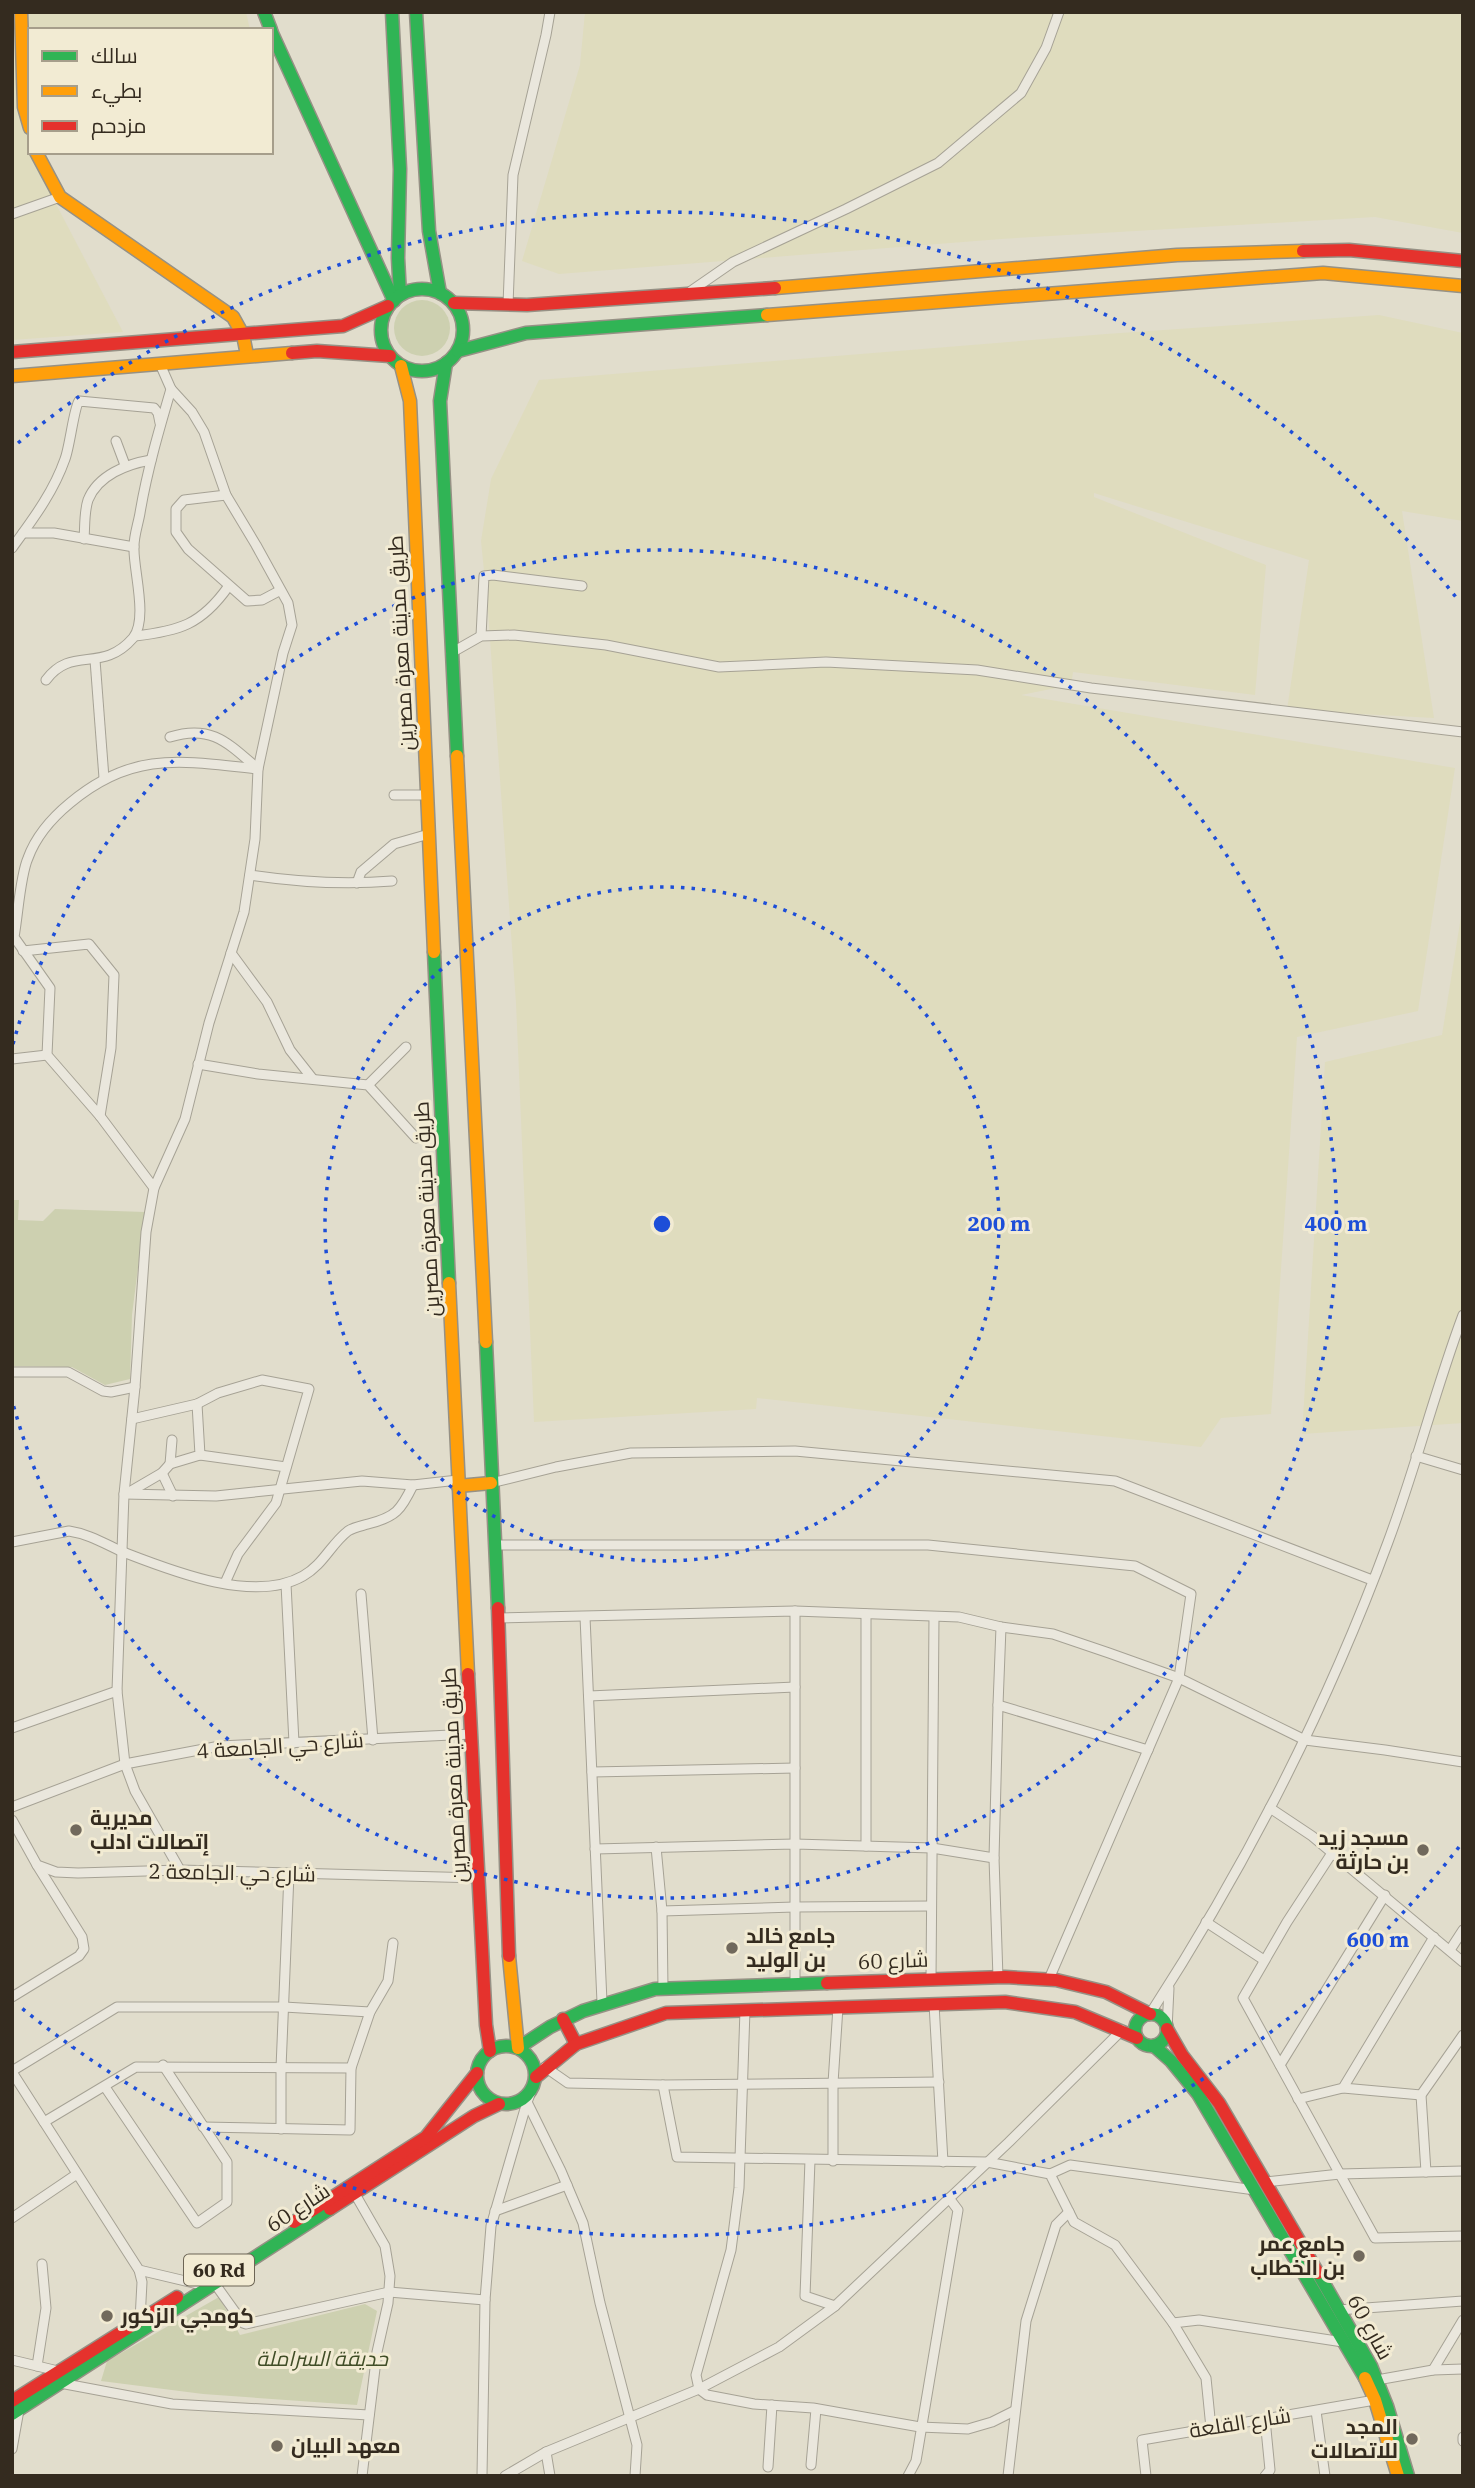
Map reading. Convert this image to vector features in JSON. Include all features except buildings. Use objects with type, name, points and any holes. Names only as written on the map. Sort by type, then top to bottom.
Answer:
[{"type":"main road","points":[[21,12],[24,107],[28,121]]},
{"type":"main road","points":[[12,352],[343,326],[394,301],[418,289],[440,293],[454,303],[460,314],[463,339],[458,351],[446,363],[436,369],[424,371],[401,366],[390,356],[383,344],[380,330],[383,316],[394,301],[398,258],[400,169],[392,12]]},
{"type":"main road","points":[[416,12],[429,231],[440,293]]},
{"type":"main road","points":[[273,34],[394,301]]},
{"type":"main road","points":[[37,154],[60,197],[228,313],[243,335],[247,355]]},
{"type":"main road","points":[[454,303],[508,305],[686,294],[1178,255],[1349,250],[1463,261]]},
{"type":"main road","points":[[458,351],[526,333],[1323,273],[1463,286]]},
{"type":"main road","points":[[12,376],[317,351],[390,356]]},
{"type":"main road","points":[[446,363],[440,401],[496,1545],[510,1972],[518,2048]]},
{"type":"main road","name":"طريق مدينة معرة مصرين","points":[[401,366],[410,401],[458,1483],[486,2025],[490,2051]]},
{"type":"main road","points":[[458,1483],[491,1483]]},
{"type":"main road","name":"شارع 60","points":[[518,2048],[540,2031],[603,2002],[663,1989],[931,1979],[1049,1979],[1105,1992],[1150,2014]]},
{"type":"main road","points":[[534,2082],[531,2059],[518,2048],[504,2046],[490,2051],[479,2063],[477,2073],[482,2092],[499,2104],[510,2104],[519,2101],[534,2082],[545,2067],[576,2043],[666,2013],[1017,2003],[1075,2012],[1122,2030],[1148,2046],[1154,2046],[1164,2040],[1167,2029],[1162,2018],[1150,2014],[1139,2020],[1135,2032],[1137,2038]]},
{"type":"main road","points":[[563,2019],[576,2043]]},
{"type":"main road","name":"شارع 60","points":[[1167,2029],[1182,2054],[1219,2103],[1343,2342],[1362,2372],[1375,2400],[1398,2476]]},
{"type":"main road","name":"شارع 60","points":[[1154,2046],[1171,2061],[1198,2094],[1261,2186],[1338,2310],[1377,2380],[1408,2476]]},
{"type":"main road","name":"شارع 60","points":[[15,2408],[140,2320],[426,2137],[477,2073]]},
{"type":"main road","name":"شارع 60","points":[[59,2377],[215,2284],[474,2116],[499,2104]]},
{"type":"street","points":[[508,305],[513,175],[547,35],[550,12]]},
{"type":"street","points":[[686,294],[733,262],[938,163],[1021,93],[1046,48],[1059,12]]},
{"type":"street","points":[[12,214],[60,197]]},
{"type":"street","points":[[160,364],[171,389],[192,412],[204,432],[226,495],[288,603],[292,625],[283,653],[258,769],[255,839],[244,912],[198,1064],[185,1119],[154,1188],[146,1232],[124,1494],[117,1691],[125,1764],[135,1790],[180,1870]]},
{"type":"street","points":[[46,680],[61,664],[114,655],[135,636],[141,608],[134,547],[151,460],[171,389]]},
{"type":"street","points":[[12,548],[48,498],[72,434],[74,411],[79,401],[154,408],[160,424]]},
{"type":"street","points":[[116,441],[125,465]]},
{"type":"street","points":[[84,539],[89,497],[98,486],[125,465],[151,460]]},
{"type":"street","points":[[226,495],[184,500],[176,509],[176,532],[188,549],[247,601],[262,600],[279,591]]},
{"type":"street","points":[[23,533],[54,533],[134,547]]},
{"type":"street","points":[[481,636],[484,576],[582,586]]},
{"type":"street","points":[[135,636],[171,632],[190,624],[205,614],[228,587]]},
{"type":"street","points":[[452,653],[481,636],[514,635],[606,645],[719,667],[826,662],[976,670],[1091,688],[1463,732]]},
{"type":"street","points":[[95,660],[104,778]]},
{"type":"street","points":[[170,737],[195,732],[213,735],[226,742],[258,769]]},
{"type":"street","points":[[154,1188],[100,1116],[47,1055],[50,988],[13,938],[27,858],[52,818],[86,789],[123,769],[145,764],[188,761],[258,769]]},
{"type":"street","points":[[394,795],[428,794]]},
{"type":"street","points":[[357,883],[361,872],[394,844],[429,834]]},
{"type":"street","points":[[250,875],[287,880],[357,883],[392,881]]},
{"type":"street","points":[[23,951],[89,944],[114,975],[110,1048],[100,1116]]},
{"type":"street","points":[[231,953],[267,1002],[290,1050],[312,1078]]},
{"type":"street","points":[[368,1085],[406,1047]]},
{"type":"street","points":[[12,1059],[47,1055]]},
{"type":"street","points":[[198,1064],[258,1074],[368,1085],[416,1138]]},
{"type":"street","points":[[1150,2014],[1206,1922],[1306,1740],[1388,1542],[1463,1315]]},
{"type":"street","points":[[12,1372],[68,1372],[103,1391],[111,1392],[135,1387]]},
{"type":"street","points":[[132,1419],[197,1404],[218,1393],[262,1380],[309,1389],[273,1510],[238,1555],[225,1583]]},
{"type":"street","points":[[197,1404],[200,1455]]},
{"type":"street","points":[[170,1464],[172,1440]]},
{"type":"street","points":[[491,1483],[546,1469],[631,1453],[795,1451],[1115,1481],[1372,1580]]},
{"type":"street","points":[[124,1494],[162,1473],[170,1464],[200,1455],[286,1466]]},
{"type":"street","points":[[1416,1456],[1463,1470]]},
{"type":"street","points":[[162,1473],[173,1496]]},
{"type":"street","points":[[124,1494],[216,1496],[362,1481],[414,1485],[458,1483]]},
{"type":"street","points":[[12,1542],[69,1531],[87,1535],[122,1551],[189,1574],[225,1583],[266,1586],[286,1584],[301,1578],[318,1566],[351,1529],[396,1513],[414,1485]]},
{"type":"street","points":[[496,1545],[928,1545],[1135,1566],[1191,1594],[1179,1678],[1049,1979]]},
{"type":"street","points":[[286,1584],[294,1743]]},
{"type":"street","points":[[361,1594],[373,1740]]},
{"type":"street","points":[[498,1618],[794,1611],[959,1618],[1053,1634],[1179,1678],[1306,1740],[1463,1762]]},
{"type":"street","points":[[794,1611],[794,1983]]},
{"type":"street","points":[[866,1614],[866,1846]]},
{"type":"street","points":[[931,1979],[934,1616]]},
{"type":"street","points":[[585,1617],[603,2002]]},
{"type":"street","points":[[998,1978],[994,1858],[1001,1627]]},
{"type":"street","points":[[589,1696],[794,1687]]},
{"type":"street","points":[[12,1728],[117,1691]]},
{"type":"street","points":[[998,1705],[1148,1750]]},
{"type":"street","name":"شارع حي الجامعة 4","points":[[12,1807],[125,1764],[220,1746],[472,1734]]},
{"type":"street","points":[[592,1772],[794,1768]]},
{"type":"street","points":[[1270,1808],[1385,1895],[1463,1962]]},
{"type":"street","points":[[12,1820],[82,1937],[84,1949],[79,1956],[12,1997]]},
{"type":"street","points":[[595,1849],[795,1844],[932,1848],[994,1858]]},
{"type":"street","points":[[656,1847],[662,1911],[663,1989]]},
{"type":"street","points":[[1332,1853],[1242,1998],[1375,2238],[1463,2236]]},
{"type":"street","name":"شارع حي الجامعة 2","points":[[37,1865],[56,1872],[78,1874],[180,1870],[479,1878]]},
{"type":"street","points":[[281,2129],[289,1874]]},
{"type":"street","points":[[1280,2065],[1385,1895]]},
{"type":"street","points":[[662,1911],[932,1906]]},
{"type":"street","points":[[1206,1922],[1264,1961]]},
{"type":"street","points":[[1450,1950],[1463,1930]]},
{"type":"street","points":[[1343,2088],[1434,1937]]},
{"type":"street","points":[[204,2127],[350,2130],[351,2068],[370,2012],[388,1981],[393,1943]]},
{"type":"street","points":[[1167,2029],[1169,1986]]},
{"type":"street","points":[[934,2004],[943,2162]]},
{"type":"street","points":[[140,2320],[142,2283],[139,2270],[12,2071],[117,2007],[284,2007],[370,2012]]},
{"type":"street","points":[[833,2161],[838,2007]]},
{"type":"street","points":[[745,2010],[738,2188],[731,2250],[696,2375],[699,2389],[707,2395],[816,2409],[920,2427],[968,2429],[992,2422],[1014,2411]]},
{"type":"street","points":[[505,2476],[546,2452],[699,2389],[779,2347],[835,2306],[1122,2030]]},
{"type":"street","points":[[1426,2172],[1421,2095],[1463,2035]]},
{"type":"street","points":[[44,2122],[136,2067],[163,2065],[351,2068]]},
{"type":"street","points":[[105,2087],[197,2223],[227,2202],[227,2162],[163,2065]]},
{"type":"street","points":[[545,2067],[568,2083],[663,2085],[939,2082]]},
{"type":"street","points":[[482,2476],[485,2300],[491,2226],[534,2082]]},
{"type":"street","points":[[663,2085],[677,2157],[987,2162],[1050,2174],[1070,2165],[1261,2186],[1340,2174],[1463,2171]]},
{"type":"street","points":[[1298,2099],[1343,2088],[1421,2095]]},
{"type":"street","points":[[527,2102],[583,2223],[600,2302],[637,2445],[635,2476]]},
{"type":"street","points":[[810,2160],[805,2296],[835,2306]]},
{"type":"street","points":[[12,2218],[77,2174]]},
{"type":"street","points":[[1050,2174],[1074,2222],[1115,2245],[1173,2323],[1206,2378],[1211,2428]]},
{"type":"street","points":[[495,2211],[567,2185]]},
{"type":"street","points":[[355,2194],[385,2246],[390,2276],[377,2352],[362,2476]]},
{"type":"street","points":[[908,2476],[916,2461],[958,2210],[949,2198]]},
{"type":"street","points":[[1008,2476],[1026,2321],[1056,2225],[1069,2212]]},
{"type":"street","points":[[37,2366],[46,2308],[41,2264]]},
{"type":"street","points":[[139,2270],[198,2284]]},
{"type":"street","points":[[215,2284],[243,2323],[389,2292],[485,2300]]},
{"type":"street","points":[[1338,2310],[1463,2301]]},
{"type":"street","points":[[1173,2323],[1199,2320],[1343,2342]]},
{"type":"street","points":[[1433,2370],[1463,2320]]},
{"type":"street","points":[[12,2360],[37,2366],[59,2377],[172,2404],[369,2415]]},
{"type":"street","points":[[1377,2380],[1433,2370],[1463,2369]]},
{"type":"street","name":"شارع القلعة","points":[[1146,2476],[1142,2440],[1375,2400]]},
{"type":"street","points":[[768,2467],[772,2405]]},
{"type":"street","points":[[12,2449],[15,2408]]},
{"type":"street","points":[[811,2465],[816,2409]]},
{"type":"street","points":[[1316,2411],[1325,2476]]},
{"type":"street","points":[[1265,2419],[1270,2470],[1265,2476]]},
{"type":"street","points":[[546,2452],[550,2476]]},
{"type":"shaded area","points":[[12,12],[246,12],[250,28],[28,28],[28,154],[44,154],[57,206],[123,332],[12,340]]},
{"type":"shaded area","points":[[585,12],[1463,12],[1463,233],[1375,217],[1001,239],[559,274],[522,261],[580,65]]},
{"type":"shaded area","points":[[1379,315],[1463,333],[1463,521],[1402,511],[1434,718],[1287,710],[1309,560],[1094,493],[1094,497],[1266,565],[1255,695],[1073,672],[1071,685],[1021,695],[1455,768],[1418,1011],[1297,1037],[1271,1414],[1221,1418],[1201,1447],[757,1398],[756,1409],[534,1422],[516,1003],[481,541],[491,479],[539,380],[1106,334]]},
{"type":"shaded area","points":[[1463,904],[1463,1423],[1302,1434],[1325,1062],[1442,1035]]},
{"type":"green space","points":[[422,300],[433,302],[442,308],[448,317],[448,339],[442,348],[433,354],[422,356],[411,354],[402,348],[396,339],[394,328],[396,317],[402,308],[411,302]]},
{"type":"green space","points":[[12,1200],[19,1200],[18,1220],[43,1221],[55,1209],[145,1212],[132,1315],[130,1379],[105,1385],[72,1367],[12,1366]]},
{"type":"green space","name":"حديقة السراملة","points":[[219,2297],[240,2335],[365,2304],[377,2311],[357,2405],[203,2394],[101,2381],[107,2361]]},
{"type":"traffic: fast","points":[[264,12],[270,28]]},
{"type":"traffic: fast","points":[[392,12],[400,169],[400,295]]},
{"type":"traffic: fast","points":[[416,12],[429,231],[440,293]]},
{"type":"traffic: fast","points":[[273,35],[394,301]]},
{"type":"traffic: fast","points":[[422,289],[438,292],[451,301],[460,314],[463,330],[460,346],[451,359],[438,368],[422,371],[406,368],[393,359],[384,346],[381,330],[384,314],[393,301],[406,292],[422,289]]},
{"type":"traffic: fast","points":[[458,351],[526,333],[767,315]]},
{"type":"traffic: fast","points":[[446,363],[440,401],[457,756]]},
{"type":"traffic: fast","points":[[434,952],[449,1283]]},
{"type":"traffic: fast","points":[[486,1342],[498,1608]]},
{"type":"traffic: fast","points":[[518,2048],[550,2027],[583,2011],[655,1989],[827,1983]]},
{"type":"traffic: fast","points":[[1151,2014],[1162,2019],[1167,2030],[1162,2041],[1151,2046],[1140,2041],[1135,2030],[1140,2019],[1151,2014]]},
{"type":"traffic: fast","points":[[500,2046],[512,2046],[527,2054],[535,2069],[535,2075],[535,2081],[527,2096],[512,2104],[500,2104],[485,2096],[477,2081],[477,2069],[485,2054],[500,2046]]},
{"type":"traffic: fast","points":[[1154,2046],[1171,2061],[1198,2094],[1365,2378]]},
{"type":"traffic: fast","points":[[12,2414],[330,2209]]},
{"type":"traffic: fast","points":[[1318,2273],[1371,2366],[1387,2406],[1408,2476]]},
{"type":"traffic: slow","points":[[21,12],[24,107],[28,121]]},
{"type":"traffic: slow","points":[[37,154],[60,197],[233,317],[243,335],[247,355]]},
{"type":"traffic: slow","points":[[775,288],[1177,255],[1303,251]]},
{"type":"traffic: slow","points":[[767,315],[1323,273],[1463,286]]},
{"type":"traffic: slow","points":[[12,376],[292,353]]},
{"type":"traffic: slow","points":[[401,366],[410,401],[434,952]]},
{"type":"traffic: slow","points":[[457,756],[486,1342]]},
{"type":"traffic: slow","points":[[449,1283],[468,1674]]},
{"type":"traffic: slow","points":[[458,1486],[491,1483]]},
{"type":"traffic: slow","points":[[509,1956],[518,2048]]},
{"type":"traffic: slow","points":[[1365,2378],[1375,2400],[1398,2476]]},
{"type":"traffic: jam","points":[[1303,251],[1349,250],[1463,261]]},
{"type":"traffic: jam","points":[[454,303],[527,305],[775,288]]},
{"type":"traffic: jam","points":[[12,352],[343,326],[388,306]]},
{"type":"traffic: jam","points":[[292,353],[317,351],[390,356]]},
{"type":"traffic: jam","points":[[498,1608],[509,1956]]},
{"type":"traffic: jam","points":[[468,1674],[486,2025],[490,2051]]},
{"type":"traffic: jam","points":[[827,1983],[1005,1977],[1056,1980],[1106,1992],[1150,2014]]},
{"type":"traffic: jam","points":[[536,2077],[576,2044],[666,2013],[1005,2002],[1075,2012],[1137,2038]]},
{"type":"traffic: jam","points":[[563,2019],[576,2044]]},
{"type":"traffic: jam","points":[[1167,2029],[1182,2055],[1219,2103],[1318,2273]]},
{"type":"traffic: jam","points":[[294,2222],[426,2137],[477,2073]]},
{"type":"traffic: jam","points":[[330,2209],[474,2116],[499,2104]]},
{"type":"traffic: jam","points":[[12,2401],[177,2297]]},
{"type":"place","name":"مديرية إتصالات ادلب","points":[[76,1830]]},
{"type":"place","name":"مسجد زيد بن حارثة","points":[[1423,1850]]},
{"type":"place","name":"جامع خالد بن الوليد","points":[[732,1948]]},
{"type":"place","name":"جامع عمر بن الخطاب","points":[[1359,2256]]},
{"type":"place","name":"كومجي الزكور","points":[[107,2316]]},
{"type":"place","name":"المجد للاتصالات","points":[[1412,2439]]},
{"type":"place","name":"معهد البيان","points":[[277,2446]]}]
